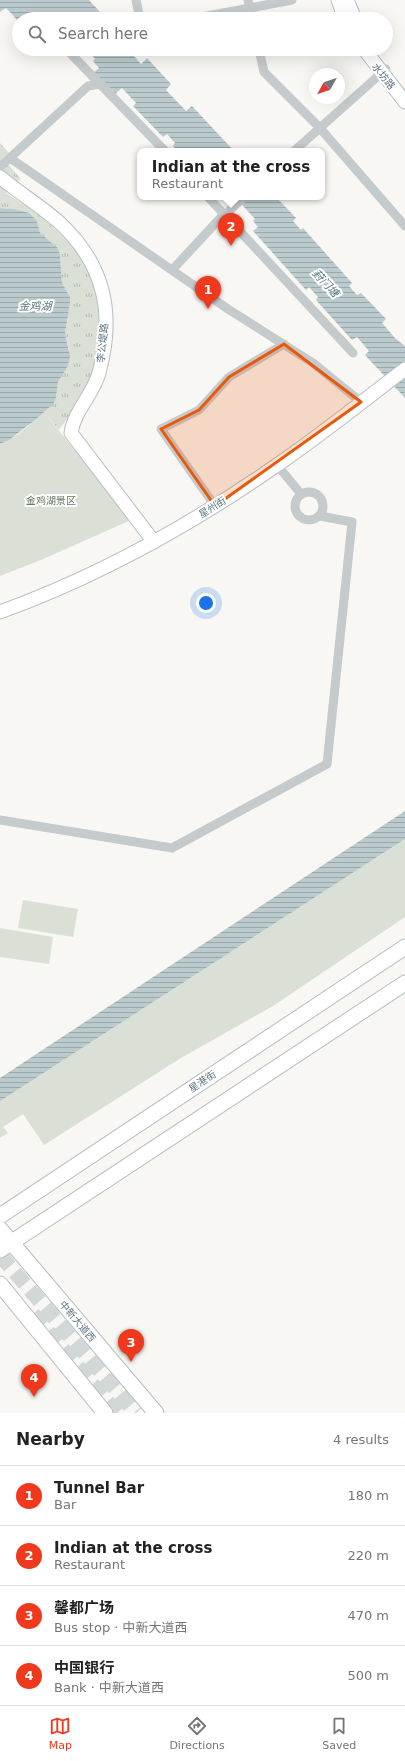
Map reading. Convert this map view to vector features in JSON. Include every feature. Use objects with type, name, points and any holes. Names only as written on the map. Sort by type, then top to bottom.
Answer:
[{"type":"main road","name":"星港街","points":[[0,1216],[405,946]]},
{"type":"main road","points":[[6,1247],[405,983]]},
{"type":"main road","name":"中新大道西","points":[[0,1229],[6,1247],[156,1413]]},
{"type":"main road","points":[[0,1284],[105,1413]]},
{"type":"street","points":[[136,0],[139,12]]},
{"type":"street","points":[[218,12],[249,4],[292,0]]},
{"type":"street","points":[[338,0],[342,12]]},
{"type":"street","points":[[347,0],[352,12]]},
{"type":"street","points":[[73,56],[161,148]]},
{"type":"street","points":[[261,56],[264,72],[319,127],[405,226]]},
{"type":"street","name":"水坊路","points":[[371,56],[405,92]]},
{"type":"street","name":"水坊路","points":[[377,56],[405,102]]},
{"type":"street","points":[[297,148],[384,70]]},
{"type":"street","points":[[0,167],[88,86],[100,84]]},
{"type":"street","points":[[10,158],[173,269],[228,309],[313,363],[361,402]]},
{"type":"street","name":"李公堤路","points":[[0,177],[16,191],[60,223],[81,245],[96,269],[102,288],[105,311],[103,354],[98,375],[73,422],[71,433],[154,542]]},
{"type":"street","points":[[211,200],[226,212],[237,228],[353,353]]},
{"type":"street","points":[[173,269],[226,212],[240,200]]},
{"type":"street","points":[[215,506],[161,429],[199,410],[229,377],[284,344]]},
{"type":"street","name":"星州街","points":[[0,612],[73,583],[154,542],[215,506],[277,465],[405,369]]},
{"type":"street","points":[[277,465],[301,494]]},
{"type":"street","points":[[0,820],[172,848],[327,764],[352,522],[320,516],[311,520],[302,518],[298,515],[295,506],[298,497],[301,494],[305,492],[315,493],[322,499],[323,508],[320,516]]},
{"type":"highlighted area","points":[[284,344],[361,402],[215,506],[161,429],[199,410],[229,377]]},
{"type":"green space","points":[[0,143],[12,156],[6,162],[21,179],[6,193],[41,217],[71,245],[82,258],[90,272],[97,293],[101,330],[99,354],[85,391],[59,430],[43,411],[48,408],[56,398],[58,382],[68,366],[69,350],[65,334],[70,297],[62,283],[58,248],[40,233],[37,221],[14,209],[0,208]]},
{"type":"green space","name":"金鸡湖景区","points":[[43,411],[131,520],[41,560],[0,576],[0,444],[23,430]]},
{"type":"green space","points":[[405,839],[405,917],[273,1006],[181,1058],[44,1145],[23,1114],[3,1127],[8,1133],[0,1138],[0,1078],[89,1043]]},
{"type":"green space","points":[[23,900],[78,909],[73,937],[18,928]]},
{"type":"green space","points":[[0,928],[53,937],[49,964],[0,957]]},
{"type":"water","points":[[0,0],[89,0],[100,12],[12,12],[12,14],[6,8],[0,12]]},
{"type":"water","points":[[92,56],[134,56],[141,64],[147,58],[171,84],[166,90],[186,111],[192,106],[231,148],[175,148],[173,146],[175,143],[167,134],[163,137],[133,106],[136,103],[122,88],[115,94],[94,72],[99,68],[93,61],[95,59]]},
{"type":"water","name":"葑门塘","points":[[238,200],[279,200],[296,218],[293,221],[301,230],[303,228],[352,283],[349,286],[357,295],[361,293],[386,319],[382,323],[395,338],[405,346],[405,398],[365,355],[369,351],[357,337],[352,340],[316,300],[318,297],[309,287],[306,290],[253,231],[258,227],[253,221],[255,219]]},
{"type":"water","name":"金鸡湖","points":[[0,208],[14,209],[29,213],[37,221],[40,233],[58,248],[62,283],[70,297],[65,334],[70,356],[68,366],[58,382],[56,398],[53,404],[9,440],[0,444]]},
{"type":"water","points":[[405,811],[405,839],[0,1101],[0,1078]]},
{"type":"tunnel","points":[[0,1255],[136,1413]]},
{"type":"tunnel","points":[[33,1314],[117,1413]]},
{"type":"place","name":"Indian at the cross","points":[[231,246]]},
{"type":"place","name":"Tunnel Bar","points":[[208,309]]},
{"type":"place","name":"馨都广场","points":[[131,1362]]},
{"type":"place","name":"中国银行","points":[[34,1397]]}]
